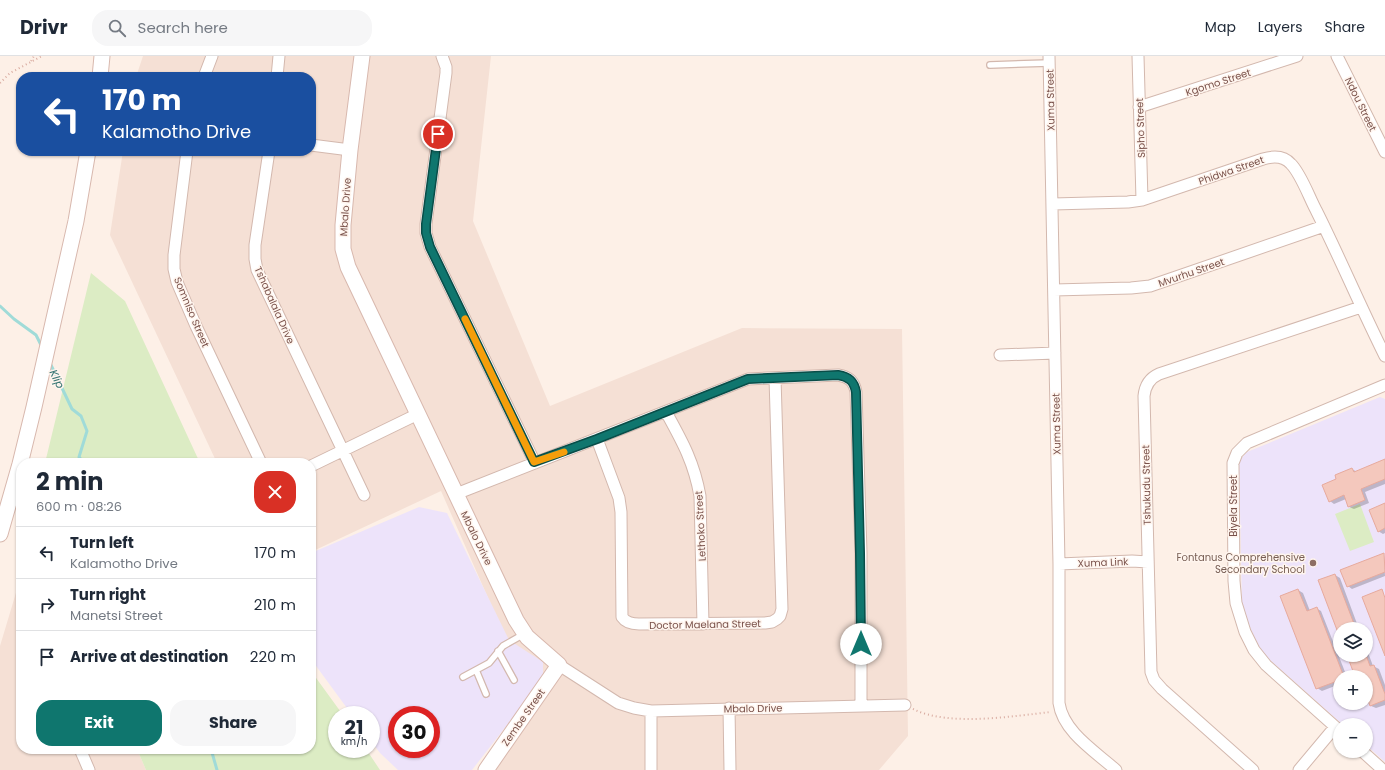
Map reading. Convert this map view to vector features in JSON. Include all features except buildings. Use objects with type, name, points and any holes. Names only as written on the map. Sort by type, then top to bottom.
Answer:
[{"type":"street","points":[[100,72],[102,56]]},
{"type":"street","points":[[206,72],[212,56]]},
{"type":"street","points":[[278,72],[280,56]]},
{"type":"street","name":"Mbalo Drive","points":[[362,56],[350,150],[343,225],[343,249],[348,267],[516,620],[527,638],[559,665],[618,703],[634,708],[651,711],[905,705]]},
{"type":"street","points":[[442,56],[446,67],[446,74],[426,233],[430,247],[534,462]]},
{"type":"street","name":"Sipho Street","points":[[1138,56],[1142,200]]},
{"type":"street","name":"Kgomo Street","points":[[1139,107],[1297,56]]},
{"type":"street","name":"Ndou Street","points":[[1337,56],[1385,152]]},
{"type":"street","name":"Xuma Street","points":[[1049,60],[1059,564],[1059,698],[1061,711],[1068,725],[1080,738],[1116,770]]},
{"type":"street","points":[[316,146],[350,150]]},
{"type":"street","points":[[21,458],[76,221],[87,156]]},
{"type":"street","name":"Somniso Street","points":[[186,156],[174,255],[174,269],[177,282],[196,326],[259,458]]},
{"type":"street","name":"Tshabalala Drive","points":[[268,156],[255,245],[257,270],[364,495]]},
{"type":"street","name":"Phidwa Street","points":[[1053,204],[1128,202],[1142,200],[1269,157],[1280,157],[1287,160],[1294,168],[1324,226],[1385,356]]},
{"type":"street","name":"Mvurhu Street","points":[[1054,290],[1131,288],[1150,286],[1324,226]]},
{"type":"street","name":"Tshukudu Street","points":[[1252,770],[1162,689],[1154,680],[1150,669],[1145,389],[1150,380],[1159,374],[1361,307]]},
{"type":"street","points":[[1000,355],[1055,353]]},
{"type":"street","points":[[456,494],[748,379],[838,375],[845,376],[853,381],[855,387],[860,553],[861,705]]},
{"type":"street","name":"Doctor Maelana Street","points":[[597,439],[619,498],[621,512],[622,617],[626,621],[639,624],[746,624],[772,622],[780,616],[782,609],[775,378]]},
{"type":"street","name":"Biyela Street","points":[[1333,725],[1266,665],[1254,650],[1245,632],[1236,603],[1234,581],[1233,463],[1237,453],[1247,443],[1385,385]]},
{"type":"street","name":"Lethoko Street","points":[[666,412],[690,458],[697,478],[700,496],[703,624]]},
{"type":"street","points":[[316,463],[418,414]]},
{"type":"street","points":[[0,534],[16,478]]},
{"type":"street","name":"Xuma Link","points":[[1059,564],[1132,561],[1148,562]]},
{"type":"street","name":"Zembe Street","points":[[486,770],[559,665]]},
{"type":"street","points":[[729,708],[730,770]]},
{"type":"street","points":[[651,711],[651,770]]},
{"type":"street","points":[[1299,770],[1333,734]]},
{"type":"street","points":[[82,754],[90,770]]},
{"type":"street","points":[[1370,758],[1383,770]]},
{"type":"lane","points":[[990,65],[1049,60]]},
{"type":"lane","points":[[463,678],[488,663],[503,646],[524,633]]},
{"type":"lane","points":[[498,651],[514,680]]},
{"type":"lane","points":[[476,670],[486,694]]},
{"type":"path","points":[[31,62],[34,56]]},
{"type":"path","points":[[0,83],[10,73],[42,56]]},
{"type":"path","points":[[905,705],[920,713],[959,718],[997,719],[1061,711]]},
{"type":"shaded area","points":[[143,56],[491,56],[473,221],[550,406],[742,328],[902,329],[908,736],[879,770],[480,770],[541,679],[507,641],[441,491],[316,550],[316,458],[215,458],[110,235],[122,156],[316,156],[316,72],[138,72]]},
{"type":"shaded area","name":"Fontanus Comprehensive Secondary School","points":[[1380,397],[1385,399],[1385,762],[1373,751],[1373,718],[1335,718],[1260,651],[1242,608],[1239,461],[1247,452]]},
{"type":"shaded area","points":[[419,507],[447,513],[509,640],[543,662],[543,679],[472,770],[398,770],[380,753],[380,706],[345,706],[316,666],[316,551]]},
{"type":"shaded area","points":[[16,593],[16,754],[139,754],[146,770],[0,770],[0,646]]},
{"type":"green space","points":[[91,273],[125,301],[198,458],[46,458]]},
{"type":"green space","points":[[1360,504],[1374,542],[1350,551],[1335,514]]},
{"type":"green space","points":[[316,678],[336,706],[328,706],[328,758],[372,758],[380,770],[146,770],[139,754],[316,754]]},
{"type":"waterway","name":"Klip","points":[[0,306],[14,319],[36,335],[42,347]]},
{"type":"waterway","name":"Klip","points":[[50,363],[72,409],[81,416],[87,431],[80,458]]},
{"type":"waterway","name":"Klip","points":[[212,754],[217,770]]},
{"type":"slow traffic","points":[[465,319],[534,462],[564,452]]},
{"type":"place","name":"Fontanus Comprehensive Secondary School","points":[[1313,563]]},
{"type":"route","points":[[438,134],[426,224],[426,233],[430,247],[534,462],[597,439],[748,379],[838,375],[845,376],[853,381],[856,392],[861,644]]}]
